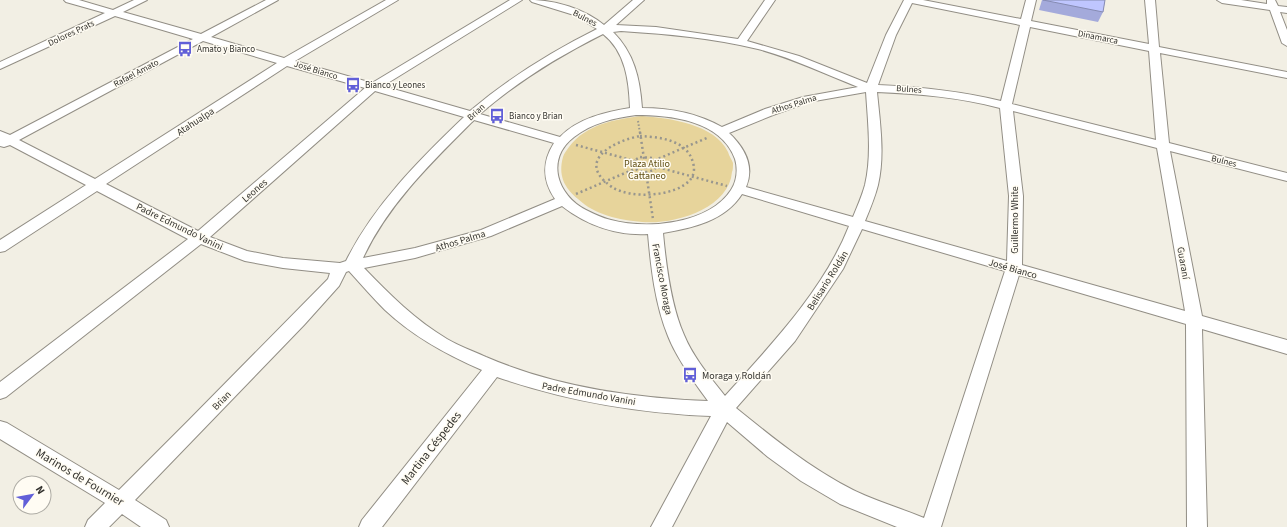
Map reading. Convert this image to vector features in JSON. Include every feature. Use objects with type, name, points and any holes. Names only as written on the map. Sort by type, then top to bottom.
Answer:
[{"type":"street","name":"José Bianco","points":[[69,0],[473,114],[562,141]]},
{"type":"street","name":"Dolores Prats","points":[[0,66],[142,0]]},
{"type":"street","name":"Rafael Amato","points":[[4,140],[273,0]]},
{"type":"street","name":"Atahualpa","points":[[0,247],[98,185],[286,61],[393,0]]},
{"type":"street","name":"Leones","points":[[0,392],[199,238],[373,87],[517,0]]},
{"type":"street","name":"Bulnes","points":[[535,0],[571,10],[606,29],[621,28],[672,32],[740,42],[795,58],[871,88],[945,92],[1006,105],[1287,177]]},
{"type":"street","name":"Brian","points":[[95,527],[314,304],[346,267],[389,204],[435,151],[473,114],[500,91],[538,65],[571,46],[606,29],[639,0]]},
{"type":"street","points":[[740,42],[770,0]]},
{"type":"street","name":"Dinamarca","points":[[909,0],[1287,75]]},
{"type":"street","name":"Belisario Roldán","points":[[662,527],[724,409],[784,342],[806,314],[838,265],[858,223],[871,187],[876,157],[871,88],[891,35],[909,0]]},
{"type":"street","name":"Guillermo White","points":[[931,527],[1014,268],[1016,196],[1006,105],[1027,23],[1031,0]]},
{"type":"street","name":"Guaraní","points":[[1150,0],[1163,145],[1194,319],[1197,527]]},
{"type":"street","points":[[1222,0],[1272,4],[1287,10]]},
{"type":"street","points":[[1272,4],[1287,43]]},
{"type":"street","points":[[606,29],[625,52],[630,63],[636,91],[636,111]]},
{"type":"street","name":"Athos Palma","points":[[721,132],[796,102],[821,96],[871,88]]},
{"type":"street","points":[[636,111],[660,111],[682,115],[703,122],[721,132],[734,144],[742,158],[744,174],[739,189],[727,204],[708,217],[683,225],[655,229],[618,227],[586,216],[564,200],[551,180],[551,161],[562,141],[574,130],[592,120],[613,114],[636,111]]},
{"type":"street","name":"Padre Edmundo Vanini","points":[[4,140],[98,185],[199,238],[245,256],[265,260],[346,267],[389,304],[437,341],[493,369],[546,387],[600,397],[662,406],[724,409]]},
{"type":"street","name":"José Bianco","points":[[739,189],[1287,347]]},
{"type":"street","name":"Athos Palma","points":[[346,267],[415,253],[463,240],[514,222],[564,200]]},
{"type":"street","name":"Francisco Moraga","points":[[655,229],[658,259],[666,301],[676,336],[697,372],[724,409]]},
{"type":"street","name":"Martina Céspedes","points":[[369,527],[493,369]]},
{"type":"street","points":[[724,409],[775,451],[808,474],[848,497],[922,527]]},
{"type":"street","name":"Marinos de Fournier","points":[[0,429],[121,502],[159,527]]},
{"type":"path","points":[[636,111],[655,229]]},
{"type":"path","points":[[564,200],[721,132]]},
{"type":"path","points":[[640,136],[663,138],[673,141],[683,148],[694,160],[694,168],[692,177],[676,190],[650,196],[624,193],[604,182],[599,175],[597,167],[598,160],[602,153],[608,147],[618,142],[640,136]]},
{"type":"path","points":[[562,141],[739,189]]},
{"type":"path","points":[[633,161],[643,157],[655,160],[658,164],[657,168]]},
{"type":"path","points":[[633,161],[632,165],[634,169]]},
{"type":"path","points":[[634,169],[646,172],[657,168]]},
{"type":"green space","name":"Plaza Atilio Cattaneo","points":[[642,116],[690,124],[713,135],[722,142],[733,163],[733,170],[729,185],[721,196],[698,212],[683,217],[669,221],[642,222],[616,218],[600,213],[573,195],[563,181],[561,170],[563,156],[569,147],[584,133],[602,124]]},
{"type":"building","points":[[1043,0],[1105,0],[1103,12]]},
{"type":"place","name":"Amato y Bianco","points":[[185,49]]},
{"type":"place","name":"Bianco y Leones","points":[[353,85]]},
{"type":"place","name":"Bianco y Brian","points":[[497,116]]},
{"type":"place","name":"Moraga y Roldán","points":[[690,375]]}]
